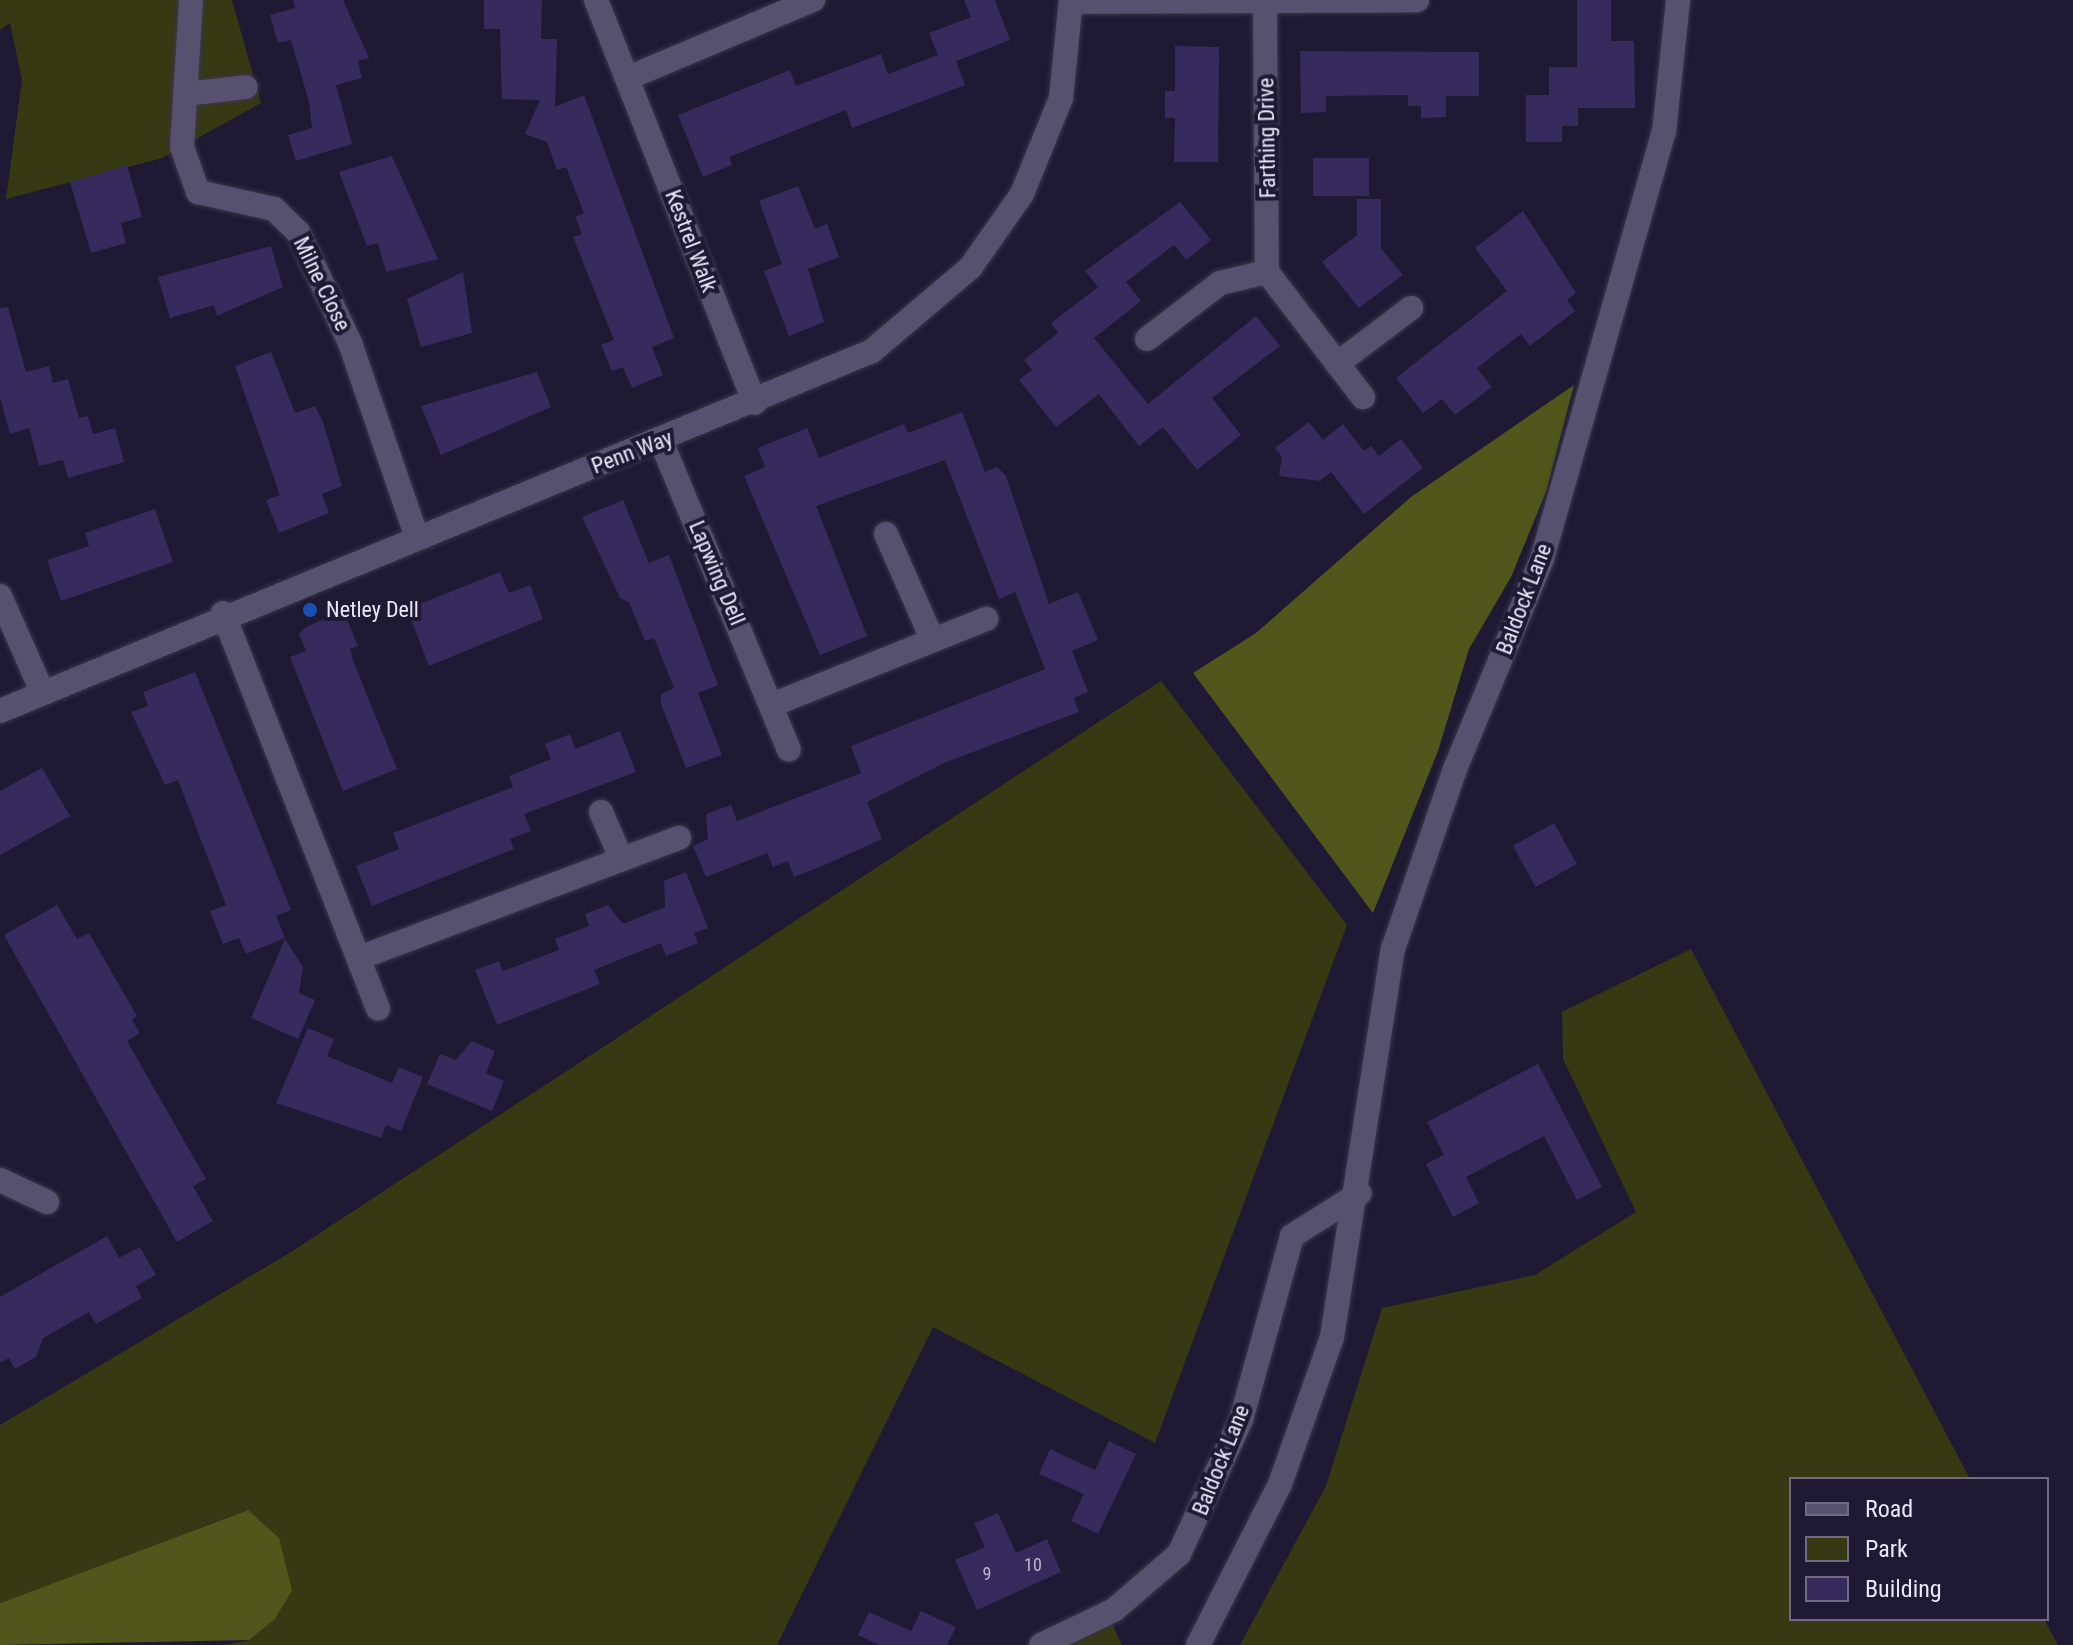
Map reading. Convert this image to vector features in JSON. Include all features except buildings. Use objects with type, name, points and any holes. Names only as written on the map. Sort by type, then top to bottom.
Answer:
[{"type":"street","name":"Milne Close","points":[[191,0],[182,147],[198,192],[274,209],[310,252],[416,535]]},
{"type":"street","name":"Kestrel Walk","points":[[596,0],[755,403]]},
{"type":"street","points":[[628,78],[813,0]]},
{"type":"street","points":[[1071,1],[1265,5],[1417,0]]},
{"type":"street","name":"Baldock Lane","points":[[1198,1645],[1306,1418],[1332,1337],[1360,1193],[1393,949],[1455,769],[1542,559],[1664,132],[1678,0]]},
{"type":"street","name":"Penn Way","points":[[0,711],[41,689],[223,613],[661,441],[872,351],[937,301],[988,246],[1046,147],[1061,98],[1071,1]]},
{"type":"street","name":"Farthing Drive","points":[[1265,5],[1267,272]]},
{"type":"street","points":[[185,94],[246,87]]},
{"type":"street","points":[[1147,339],[1220,283],[1267,272],[1363,397]]},
{"type":"street","points":[[1337,364],[1411,308]]},
{"type":"street","name":"Lapwing Dell","points":[[661,441],[789,750]]},
{"type":"street","points":[[886,534],[932,639]]},
{"type":"street","points":[[0,596],[41,689]]},
{"type":"street","points":[[223,613],[378,1009]]},
{"type":"street","points":[[772,705],[986,619]]},
{"type":"street","points":[[601,812],[621,858]]},
{"type":"street","points":[[359,958],[679,838]]},
{"type":"street","points":[[0,1180],[47,1202]]},
{"type":"street","name":"Baldock Lane","points":[[1041,1645],[1114,1610],[1179,1554],[1241,1420],[1292,1236],[1360,1193]]},
{"type":"green space","points":[[0,0],[232,0],[261,103],[162,158],[6,199],[22,80],[10,23],[0,30]]},
{"type":"green space","points":[[1574,385],[1546,492],[1511,577],[1469,649],[1438,751],[1373,913],[1193,673],[1256,633],[1411,497]]},
{"type":"green space","points":[[1161,681],[1347,925],[1155,1443],[933,1327],[777,1645],[224,1645],[249,1640],[247,1510],[0,1603],[0,1425],[291,1252]]},
{"type":"green space","points":[[1691,949],[1969,1477],[1789,1477],[1789,1621],[2045,1621],[2058,1645],[1240,1645],[1326,1486],[1382,1308],[1535,1275],[1636,1212],[1563,1059],[1562,1012]]},
{"type":"green space","points":[[248,1510],[279,1538],[292,1590],[275,1619],[249,1640],[0,1645],[0,1603]]},
{"type":"green space","points":[[1111,1622],[1122,1645],[1066,1645]]},
{"type":"place","name":"Netley Dell","points":[[310,610]]}]
